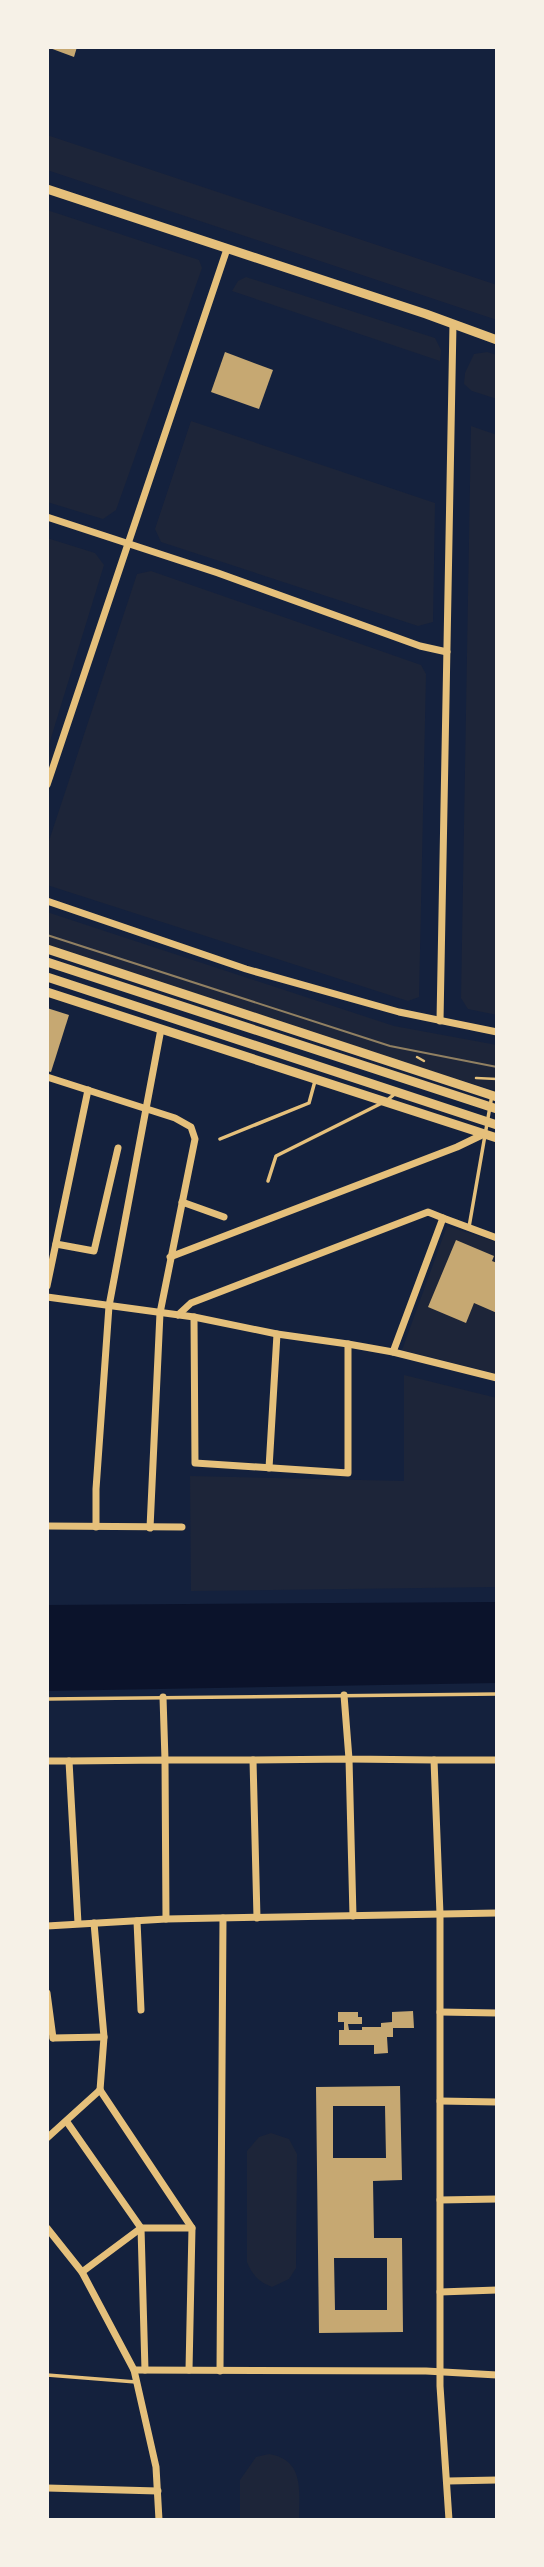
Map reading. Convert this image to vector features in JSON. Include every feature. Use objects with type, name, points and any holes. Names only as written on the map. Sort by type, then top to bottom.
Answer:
[{"type":"street","points":[[47,189],[497,340]]},
{"type":"street","points":[[47,785],[227,249]]},
{"type":"street","points":[[440,1021],[453,324]]},
{"type":"street","points":[[47,517],[127,542],[420,646],[447,652]]},
{"type":"street","points":[[47,901],[246,969],[399,1012],[497,1032]]},
{"type":"street","points":[[47,949],[494,1096]]},
{"type":"street","points":[[47,962],[493,1108]]},
{"type":"street","points":[[47,977],[497,1125]]},
{"type":"street","points":[[47,992],[497,1138]]},
{"type":"street","points":[[96,1527],[108,1306],[161,1030]]},
{"type":"street","points":[[47,1077],[176,1118],[191,1127],[195,1139],[160,1313],[150,1528]]},
{"type":"street","points":[[47,1286],[88,1090]]},
{"type":"street","points":[[170,1257],[484,1135]]},
{"type":"street","points":[[56,1244],[94,1251],[118,1149]]},
{"type":"street","points":[[181,1202],[224,1217]]},
{"type":"street","points":[[178,1315],[191,1303],[428,1212],[497,1238]]},
{"type":"street","points":[[393,1352],[443,1218]]},
{"type":"street","points":[[47,1297],[194,1317],[277,1334],[393,1352],[497,1378]]},
{"type":"street","points":[[194,1317],[195,1463],[348,1473],[348,1344]]},
{"type":"street","points":[[269,1468],[277,1334]]},
{"type":"street","points":[[47,1520],[48,1526],[182,1527]]},
{"type":"street","points":[[344,1695],[349,1759],[353,1916]]},
{"type":"street","points":[[163,1697],[166,1919]]},
{"type":"street","points":[[253,1760],[257,1918]]},
{"type":"street","points":[[434,1760],[440,1914],[440,2372],[449,2520]]},
{"type":"street","points":[[47,1761],[497,1760]]},
{"type":"street","points":[[69,1761],[78,1923]]},
{"type":"street","points":[[47,1926],[166,1919],[497,1913]]},
{"type":"street","points":[[220,2371],[223,1918]]},
{"type":"street","points":[[137,1921],[141,2010]]},
{"type":"street","points":[[94,1923],[104,2037],[100,2090],[192,2228],[189,2370]]},
{"type":"street","points":[[47,1993],[50,2040],[104,2037]]},
{"type":"street","points":[[440,2012],[497,2012]]},
{"type":"street","points":[[47,2138],[100,2090]]},
{"type":"street","points":[[440,2101],[497,2102]]},
{"type":"street","points":[[67,2122],[141,2228],[145,2370]]},
{"type":"street","points":[[440,2200],[497,2199]]},
{"type":"street","points":[[47,2228],[82,2272],[134,2370],[156,2467],[159,2520]]},
{"type":"street","points":[[82,2272],[141,2228],[192,2228]]},
{"type":"street","points":[[440,2292],[497,2290]]},
{"type":"street","points":[[134,2370],[440,2372],[497,2375]]},
{"type":"street","points":[[447,2481],[497,2480]]},
{"type":"street","points":[[47,2488],[158,2491]]},
{"type":"lane","points":[[220,1139],[309,1103],[316,1079]]},
{"type":"lane","points":[[268,1181],[276,1156],[386,1101],[396,1093]]},
{"type":"lane","points":[[469,1227],[486,1122],[493,1108],[494,1096]]},
{"type":"lane","points":[[47,1699],[497,1694]]},
{"type":"lane","points":[[47,2375],[138,2382]]},
{"type":"shaded area","points":[[47,135],[497,285],[497,320],[47,170]]},
{"type":"shaded area","points":[[47,210],[199,260],[202,268],[116,510],[103,519],[47,502]]},
{"type":"shaded area","points":[[246,277],[435,338],[441,350],[440,361],[232,291],[238,281]]},
{"type":"shaded area","points":[[487,352],[497,355],[497,399],[472,391],[464,384],[465,373],[474,354]]},
{"type":"shaded area","points":[[191,421],[435,503],[433,622],[418,626],[161,542],[155,529]]},
{"type":"shaded area","points":[[471,426],[497,435],[497,1015],[468,1009],[461,998]]},
{"type":"shaded area","points":[[47,538],[95,553],[104,565],[47,751]]},
{"type":"shaded area","points":[[151,571],[421,665],[426,674],[419,997],[408,1001],[47,885],[47,847],[137,574]]},
{"type":"shaded area","points":[[47,912],[394,1026],[497,1045],[497,1091],[47,946]]},
{"type":"shaded area","points":[[447,1226],[497,1242],[497,1374],[402,1350]]},
{"type":"shaded area","points":[[404,1375],[497,1398],[497,1587],[191,1591],[190,1476],[404,1481]]},
{"type":"shaded area","points":[[497,1602],[497,1683],[47,1691],[47,1605]]},
{"type":"shaded area","points":[[271,2133],[289,2139],[297,2154],[296,2268],[289,2279],[272,2287],[256,2278],[247,2262],[247,2151],[259,2137]]},
{"type":"shaded area","points":[[269,2454],[281,2457],[289,2463],[298,2478],[299,2520],[240,2520],[240,2480],[256,2457]]},
{"type":"building","points":[[47,47],[77,47],[74,57]]},
{"type":"building","points":[[225,352],[273,370],[259,409],[211,392]]},
{"type":"building","points":[[47,1008],[69,1015],[51,1072],[47,1071]]},
{"type":"building","points":[[456,1240],[494,1256],[492,1261],[497,1263],[497,1313],[474,1303],[466,1323],[428,1307]]},
{"type":"building","points":[[413,2011],[414,2028],[393,2028],[393,2037],[387,2037],[388,2053],[374,2054],[374,2045],[339,2045],[339,2030],[344,2030],[344,2022],[338,2022],[338,2012],[358,2012],[358,2017],[362,2017],[362,2024],[348,2024],[349,2030],[362,2030],[362,2027],[381,2027],[381,2023],[392,2022],[392,2012]]},
{"type":"building","points":[[400,2086],[402,2180],[373,2181],[374,2238],[402,2238],[403,2332],[319,2333],[316,2087]],"holes":[[[333,2106],[385,2106],[386,2158],[333,2158]],[[334,2258],[387,2258],[387,2310],[335,2310]]]},
{"type":"tram line","points":[[47,935],[390,1046],[497,1067]]}]
